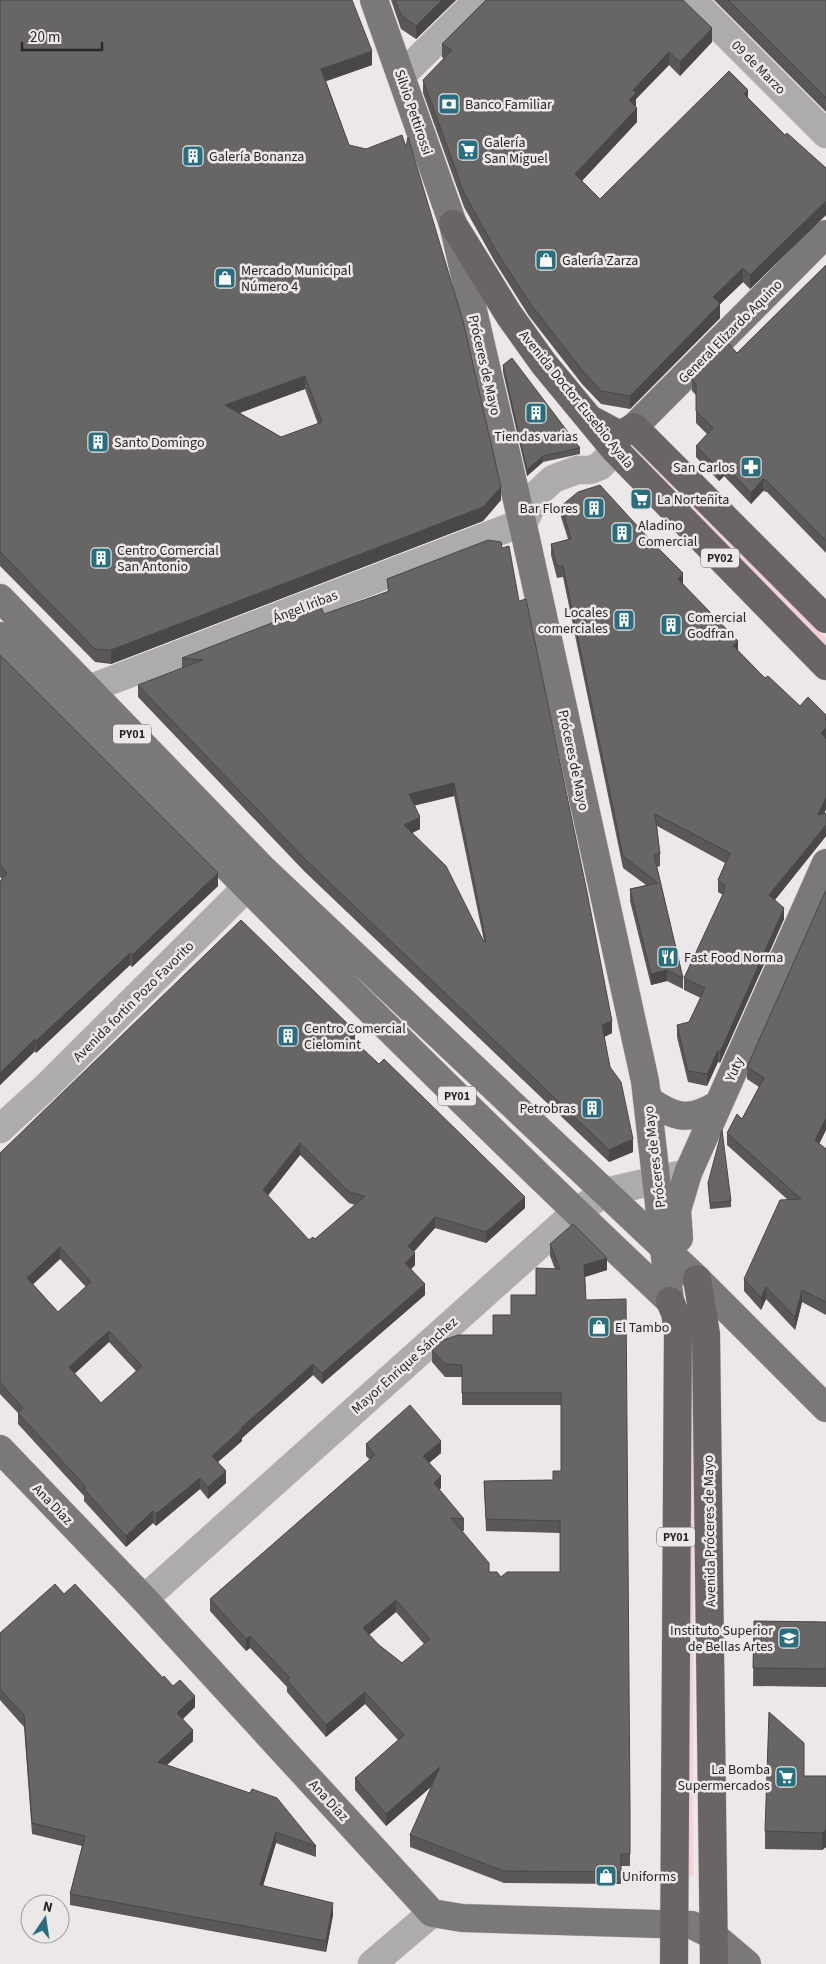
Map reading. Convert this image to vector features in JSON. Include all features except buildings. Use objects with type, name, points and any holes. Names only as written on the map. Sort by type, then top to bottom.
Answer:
[{"type":"highway","name":"Avenida Doctor Eusebio Ayala","points":[[453,224],[508,315],[615,450],[826,666]]},
{"type":"highway","points":[[589,419],[620,435],[634,427]]},
{"type":"highway","name":"Avenida Doctor Eusebio Ayala","points":[[634,427],[826,619]]},
{"type":"highway","name":"Avenida Próceres de Mayo","points":[[674,1964],[693,1928],[706,1334],[697,1278]]},
{"type":"highway","name":"Avenida Próceres de Mayo","points":[[670,1301],[675,1313],[678,1330],[674,1775],[693,1928],[714,1964]]},
{"type":"main road","name":"Silvio Pettirossi","points":[[374,0],[453,224]]},
{"type":"main road","name":"Próceres de Mayo","points":[[453,224],[520,523],[534,577],[647,1094],[670,1301]]},
{"type":"main road","name":"General Elizardo Aquino","points":[[634,427],[826,234]]},
{"type":"main road","name":"PY01","points":[[0,598],[89,689],[255,879],[576,1212],[670,1301]]},
{"type":"main road","name":"PY01","points":[[0,636],[255,879],[606,1192],[665,1250],[697,1278]]},
{"type":"main road","name":"Yuty","points":[[697,1278],[686,1257],[677,1225],[679,1201],[688,1173],[717,1105],[826,864]]},
{"type":"main road","points":[[647,1094],[648,1099],[656,1106],[686,1117],[704,1113],[717,1105]]},
{"type":"main road","points":[[697,1278],[826,1408]]},
{"type":"main road","name":"Ana Díaz","points":[[0,1448],[144,1599],[432,1913]]},
{"type":"main road","points":[[432,1913],[462,1918],[693,1928],[747,1964]]},
{"type":"street","points":[[402,75],[478,0]]},
{"type":"street","name":"09 de Marzo","points":[[692,0],[826,134]]},
{"type":"street","points":[[520,523],[526,518],[537,494],[554,479],[577,470],[590,470],[600,466],[615,450]]},
{"type":"street","name":"Ángel Iribas","points":[[89,689],[520,523]]},
{"type":"street","name":"Avenida fortin Pozo Favorito","points":[[0,1129],[47,1086],[255,879]]},
{"type":"street","name":"Mayor Enrique Sánchez","points":[[144,1599],[576,1212],[606,1192],[688,1173]]},
{"type":"street","points":[[372,1964],[432,1913]]},
{"type":"shaded area","points":[[623,434],[826,638],[826,646],[619,437]]},
{"type":"shaded area","points":[[690,1336],[694,1360],[693,1876],[690,1878],[688,1876]]},
{"type":"place","name":"Banco Familiar","points":[[449,104]]},
{"type":"place","name":"Galería San Miguel","points":[[468,150]]},
{"type":"place","name":"Galería Bonanza","points":[[193,156]]},
{"type":"place","name":"Galería Zarza","points":[[546,260]]},
{"type":"place","name":"Mercado Municipal Número 4","points":[[225,278]]},
{"type":"place","name":"Tiendas varias","points":[[536,413]]},
{"type":"place","name":"Santo Domingo","points":[[98,442]]},
{"type":"place","name":"San Carlos","points":[[751,467]]},
{"type":"place","name":"La Norteñita","points":[[641,499]]},
{"type":"place","name":"Bar Flores","points":[[594,508]]},
{"type":"place","name":"Aladino Comercial","points":[[622,533]]},
{"type":"place","name":"Centro Comercial San Antonio","points":[[101,558]]},
{"type":"place","name":"Locales comerciales","points":[[624,620]]},
{"type":"place","name":"Comercial Godfran","points":[[671,625]]},
{"type":"place","name":"Fast Food Norma","points":[[668,957]]},
{"type":"place","name":"Centro Comercial Cielomint","points":[[288,1036]]},
{"type":"place","name":"Petrobras","points":[[592,1108]]},
{"type":"place","name":"El Tambo","points":[[599,1327]]},
{"type":"place","name":"Instituto Superior de Bellas Artes","points":[[789,1638]]},
{"type":"place","name":"La Bomba Supermercados","points":[[786,1777]]},
{"type":"place","name":"Uniforms","points":[[606,1876]]}]
